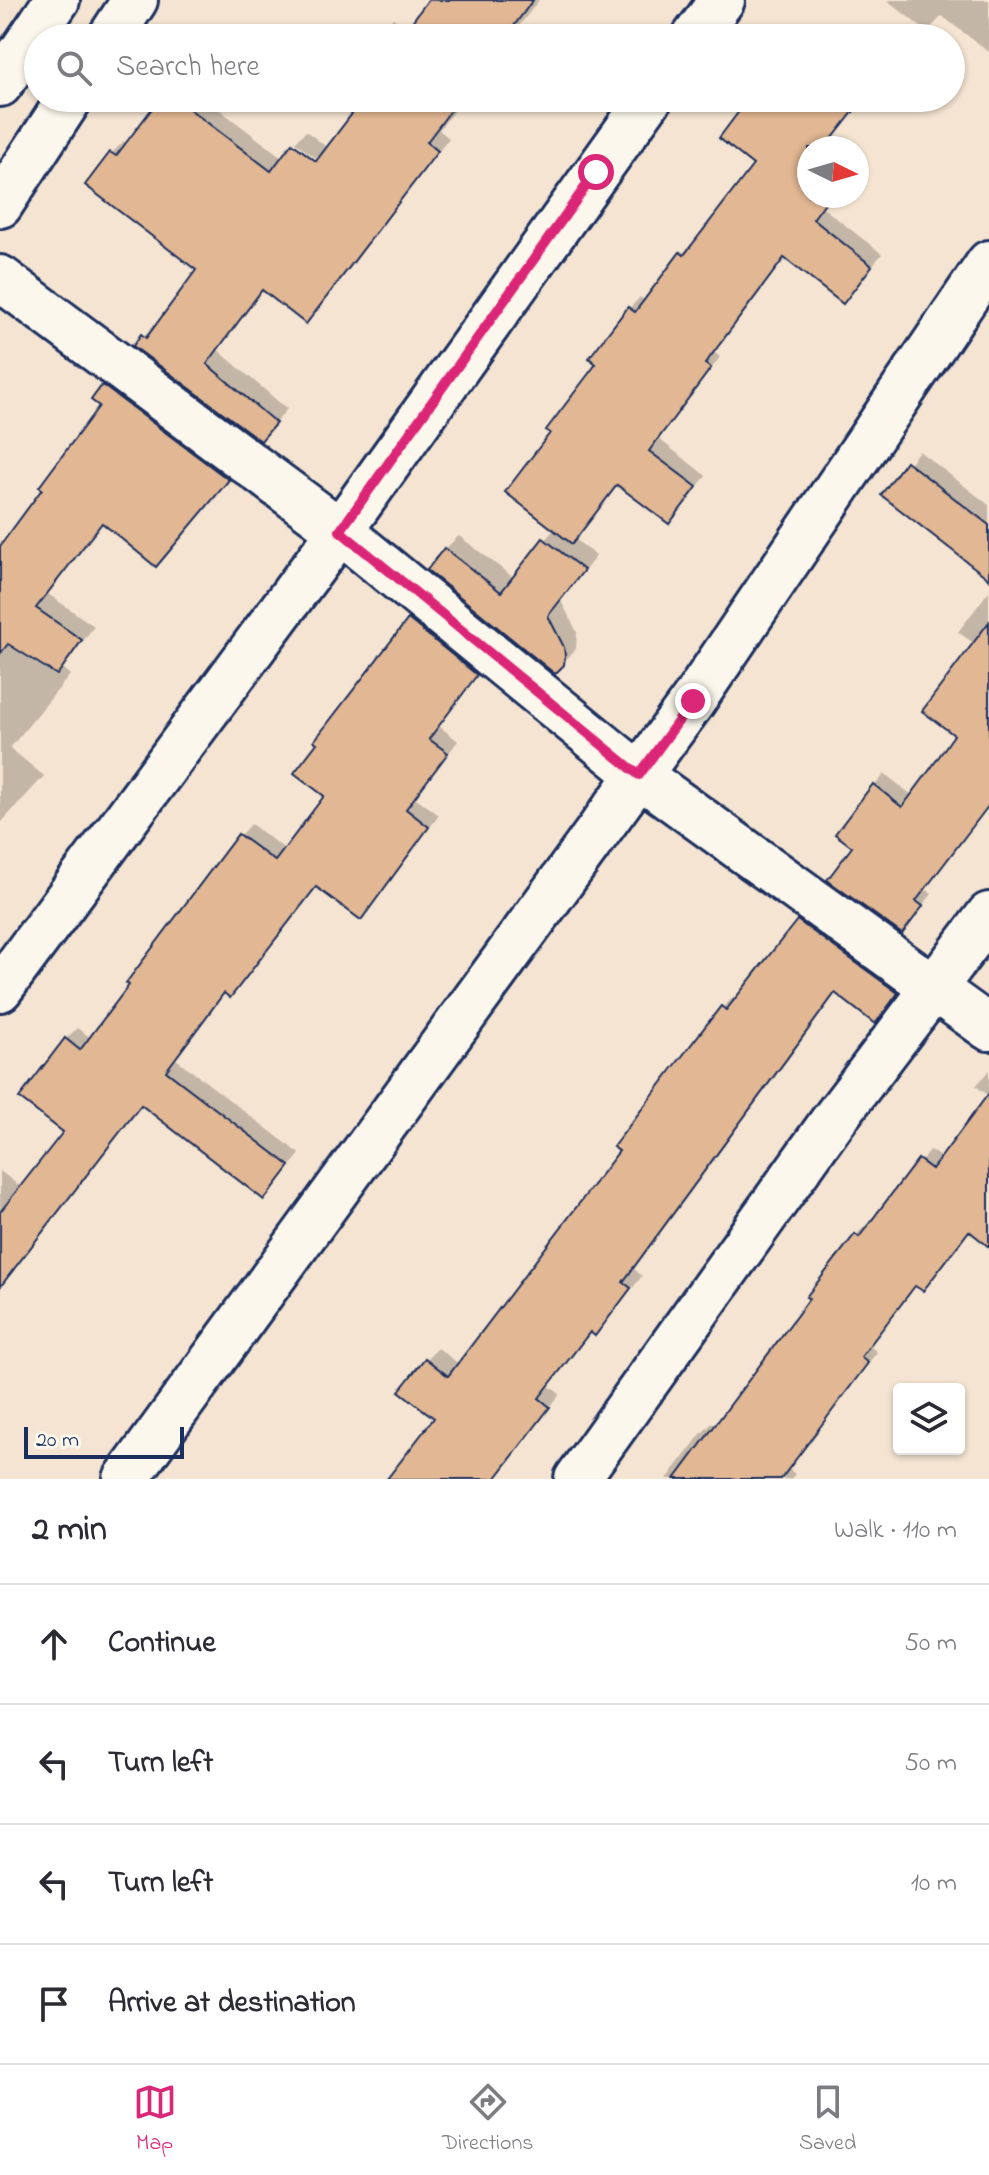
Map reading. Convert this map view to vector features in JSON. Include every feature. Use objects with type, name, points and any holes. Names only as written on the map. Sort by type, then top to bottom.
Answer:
[{"type":"street","points":[[41,24],[57,0]]},
{"type":"street","points":[[119,24],[135,0]]},
{"type":"street","points":[[704,24],[722,0]]},
{"type":"street","points":[[0,84],[24,49]]},
{"type":"street","points":[[0,205],[61,112]]},
{"type":"street","points":[[0,989],[340,531],[640,112]]},
{"type":"street","points":[[126,1479],[701,688],[989,263]]},
{"type":"street","points":[[0,278],[340,531],[639,775],[989,1028]]},
{"type":"street","points":[[577,1479],[832,1122],[989,915]]},
{"type":"building","points":[[428,0],[533,0],[515,24],[410,24]]},
{"type":"building","points":[[149,112],[193,112],[271,171],[292,143],[316,161],[353,112],[450,112],[427,142],[438,151],[306,324],[262,290],[207,364],[276,423],[261,441],[133,346],[141,334],[146,338],[196,270],[85,185],[110,152],[116,156]]},
{"type":"building","points":[[738,112],[853,112],[834,136],[797,136],[797,208],[821,208],[813,219],[872,266],[843,304],[784,258],[705,364],[711,368],[649,451],[697,487],[669,524],[617,485],[572,544],[505,492],[550,433],[546,430],[596,364],[589,358],[628,307],[635,312],[680,252],[684,255],[753,165],[719,138]]},
{"type":"building","points":[[102,385],[229,480],[156,567],[102,523],[36,608],[82,640],[57,675],[8,644],[0,654],[0,546],[99,406],[91,400]]},
{"type":"building","points":[[906,461],[989,525],[989,579],[881,495]]},
{"type":"building","points":[[543,538],[584,570],[548,616],[564,647],[564,665],[555,674],[427,570],[444,548],[501,592]]},
{"type":"building","points":[[408,619],[477,675],[429,739],[448,753],[406,809],[429,827],[361,920],[316,887],[230,998],[224,993],[166,1071],[290,1166],[264,1200],[141,1105],[0,1287],[0,1212],[63,1132],[19,1098],[65,1038],[80,1050],[129,985],[126,983],[238,834],[275,861],[324,796],[294,773],[317,743],[314,741]]},
{"type":"building","points":[[989,622],[989,805],[916,901],[923,906],[902,934],[827,880],[852,847],[835,834],[873,784],[902,807],[931,768],[954,735],[922,711]]},
{"type":"building","points":[[797,920],[898,993],[875,1024],[835,993],[623,1282],[631,1288],[595,1336],[590,1332],[539,1398],[550,1407],[495,1479],[387,1479],[434,1418],[399,1391],[425,1358],[448,1376],[619,1151],[613,1147],[673,1068],[721,1006],[726,1010]]},
{"type":"building","points":[[989,1093],[989,1247],[969,1231],[923,1291],[915,1286],[861,1357],[868,1363],[781,1479],[675,1479],[855,1234],[859,1237],[918,1159],[932,1169]]},
{"type":"route","points":[[596,172],[340,531],[639,775],[693,701]]}]
